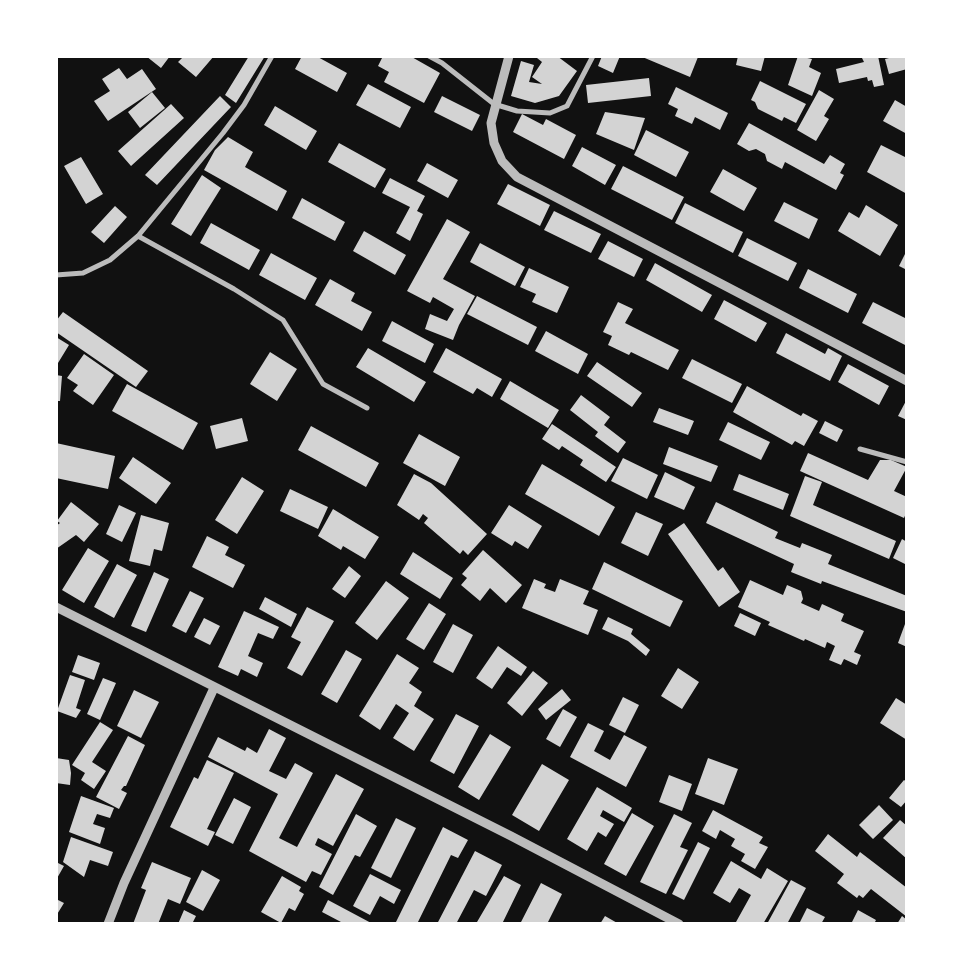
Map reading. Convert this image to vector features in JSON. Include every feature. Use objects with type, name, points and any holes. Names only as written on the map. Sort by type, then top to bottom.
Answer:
[{"type":"street","points":[[56,276],[83,273],[110,260],[138,236],[244,105],[272,56]]},
{"type":"street","points":[[429,56],[442,63],[494,104],[517,111],[550,113],[566,106],[592,56]]},
{"type":"street","points":[[509,56],[490,123],[494,143],[502,161],[517,177],[907,381]]},
{"type":"street","points":[[138,236],[234,289],[283,320],[324,384],[367,408]]},
{"type":"street","points":[[860,449],[907,462]]},
{"type":"street","points":[[56,607],[214,688],[322,739],[678,924]]},
{"type":"street","points":[[108,924],[124,883],[214,688]]},
{"type":"building","points":[[146,56],[170,56],[161,68]]},
{"type":"building","points":[[184,56],[214,56],[196,77],[178,62]]},
{"type":"building","points":[[249,56],[265,56],[236,103],[225,95]]},
{"type":"building","points":[[302,56],[316,56],[347,73],[337,92],[295,69]]},
{"type":"building","points":[[383,56],[410,56],[440,73],[424,103],[384,82],[389,72],[378,66]]},
{"type":"building","points":[[538,56],[557,56],[577,71],[559,96],[535,103],[511,96],[521,61],[534,65],[529,82],[542,84],[532,77],[542,62],[537,58]]},
{"type":"building","points":[[602,56],[620,56],[613,73],[598,66]]},
{"type":"building","points":[[640,56],[695,56],[698,57],[690,77]]},
{"type":"building","points":[[738,56],[765,56],[761,71],[736,65]]},
{"type":"building","points":[[798,56],[812,59],[809,67],[821,73],[812,96],[788,85]]},
{"type":"building","points":[[878,56],[884,85],[874,87],[872,80],[868,81],[867,77],[839,83],[836,69],[864,62],[862,58]]},
{"type":"building","points":[[907,56],[907,69],[889,74],[885,59]]},
{"type":"building","points":[[119,68],[127,79],[142,69],[156,89],[108,121],[94,101],[110,91],[102,79]]},
{"type":"building","points":[[649,78],[651,96],[588,103],[586,85]]},
{"type":"building","points":[[760,81],[806,104],[796,123],[784,117],[782,121],[758,109],[755,102],[751,100]]},
{"type":"building","points":[[368,84],[411,107],[400,128],[356,105]]},
{"type":"building","points":[[676,87],[728,113],[720,130],[695,117],[692,124],[675,116],[678,109],[668,104]]},
{"type":"building","points":[[819,90],[834,99],[824,116],[829,119],[816,141],[797,130]]},
{"type":"building","points":[[152,92],[165,108],[140,128],[128,112]]},
{"type":"building","points":[[220,96],[231,107],[157,185],[145,175]]},
{"type":"building","points":[[442,96],[480,115],[472,131],[434,112]]},
{"type":"building","points":[[895,100],[907,107],[907,134],[883,121]]},
{"type":"building","points":[[171,104],[184,118],[131,166],[118,151]]},
{"type":"building","points":[[275,106],[317,131],[306,150],[264,125]]},
{"type":"building","points":[[605,112],[645,118],[634,150],[596,134]]},
{"type":"building","points":[[522,114],[543,125],[546,119],[576,135],[564,159],[513,132]]},
{"type":"building","points":[[749,123],[824,164],[830,155],[845,164],[840,173],[844,175],[836,190],[785,162],[782,169],[767,161],[765,154],[756,149],[749,151],[737,144]]},
{"type":"building","points":[[646,130],[689,152],[676,177],[634,155]]},
{"type":"building","points":[[228,137],[253,152],[245,167],[287,191],[277,211],[204,170],[215,150]]},
{"type":"building","points":[[339,143],[386,169],[375,188],[328,162]]},
{"type":"building","points":[[881,145],[907,158],[907,194],[867,172]]},
{"type":"building","points":[[582,147],[616,165],[605,185],[572,166]]},
{"type":"building","points":[[81,157],[103,194],[86,204],[64,166]]},
{"type":"building","points":[[427,163],[458,180],[448,198],[417,181]]},
{"type":"building","points":[[623,166],[684,197],[672,220],[611,189]]},
{"type":"building","points":[[723,169],[757,188],[744,211],[710,192]]},
{"type":"building","points":[[202,175],[221,188],[191,236],[171,224]]},
{"type":"building","points":[[390,178],[425,196],[417,211],[423,214],[410,241],[396,233],[410,207],[382,193]]},
{"type":"building","points":[[508,184],[550,205],[540,226],[497,204]]},
{"type":"building","points":[[302,198],[345,222],[335,241],[292,218]]},
{"type":"building","points":[[784,202],[818,219],[809,239],[774,221]]},
{"type":"building","points":[[685,203],[743,232],[733,253],[675,223]]},
{"type":"building","points":[[866,205],[898,225],[880,256],[838,231],[849,212],[859,218]]},
{"type":"building","points":[[115,206],[127,217],[104,243],[91,232]]},
{"type":"building","points":[[554,211],[601,234],[591,253],[544,230]]},
{"type":"building","points":[[447,219],[470,232],[443,279],[475,296],[453,340],[425,329],[430,314],[447,321],[454,309],[433,297],[430,303],[407,291]]},
{"type":"building","points":[[211,223],[260,250],[249,270],[200,243]]},
{"type":"building","points":[[364,231],[406,255],[395,275],[353,251]]},
{"type":"building","points":[[747,238],[797,263],[788,281],[738,256]]},
{"type":"building","points":[[608,241],[643,259],[634,277],[598,259]]},
{"type":"building","points":[[480,243],[525,267],[515,286],[470,262]]},
{"type":"building","points":[[907,250],[907,270],[899,266]]},
{"type":"building","points":[[271,253],[317,278],[305,300],[259,275]]},
{"type":"building","points":[[655,263],[712,295],[702,312],[646,280]]},
{"type":"building","points":[[529,268],[569,287],[557,313],[532,302],[536,294],[520,287]]},
{"type":"building","points":[[808,269],[857,294],[848,313],[799,288]]},
{"type":"building","points":[[330,279],[355,293],[351,301],[372,312],[362,331],[315,305]]},
{"type":"building","points":[[477,296],[537,327],[528,345],[467,314]]},
{"type":"building","points":[[724,300],[767,323],[756,342],[714,319]]},
{"type":"building","points":[[618,302],[633,309],[625,323],[679,350],[668,370],[631,352],[629,355],[608,345],[612,336],[603,332]]},
{"type":"building","points":[[873,302],[907,319],[907,346],[862,323]]},
{"type":"building","points":[[63,312],[148,371],[136,387],[56,332],[56,321]]},
{"type":"building","points":[[392,321],[434,344],[425,363],[382,341]]},
{"type":"building","points":[[546,331],[588,354],[578,374],[535,351]]},
{"type":"building","points":[[786,333],[825,354],[828,348],[842,356],[830,381],[776,353]]},
{"type":"building","points":[[56,337],[69,345],[58,363],[56,362]]},
{"type":"building","points":[[368,348],[426,382],[414,402],[356,367]]},
{"type":"building","points":[[446,348],[502,379],[492,397],[477,388],[473,394],[433,372]]},
{"type":"building","points":[[270,352],[297,369],[277,401],[250,384]]},
{"type":"building","points":[[84,354],[114,375],[93,405],[73,391],[78,385],[67,378]]},
{"type":"building","points":[[692,359],[742,384],[732,403],[682,378]]},
{"type":"building","points":[[597,362],[642,393],[632,407],[587,376]]},
{"type":"building","points":[[848,364],[889,386],[879,405],[838,382]]},
{"type":"building","points":[[56,375],[62,376],[60,401],[56,401]]},
{"type":"building","points":[[510,381],[559,410],[548,428],[500,399]]},
{"type":"building","points":[[127,384],[198,423],[183,450],[112,411]]},
{"type":"building","points":[[747,386],[801,416],[803,413],[818,421],[804,446],[795,441],[792,445],[733,412]]},
{"type":"building","points":[[581,395],[610,417],[604,425],[626,442],[618,453],[595,436],[598,432],[570,410]]},
{"type":"building","points":[[907,399],[907,420],[898,416]]},
{"type":"building","points":[[659,408],[694,421],[688,435],[653,422]]},
{"type":"building","points":[[242,418],[248,441],[216,449],[210,426]]},
{"type":"building","points":[[825,421],[843,430],[837,442],[819,433]]},
{"type":"building","points":[[728,422],[770,442],[761,460],[719,440]]},
{"type":"building","points":[[552,424],[616,467],[606,482],[580,465],[583,460],[562,446],[559,450],[542,439]]},
{"type":"building","points":[[311,426],[379,463],[366,487],[298,450]]},
{"type":"building","points":[[419,434],[460,457],[445,486],[403,463]]},
{"type":"building","points":[[56,443],[115,456],[108,489],[56,478]]},
{"type":"building","points":[[669,447],[718,466],[711,482],[663,464]]},
{"type":"building","points":[[808,453],[868,480],[880,460],[891,460],[907,467],[894,491],[907,497],[907,511],[904,518],[800,471]]},
{"type":"building","points":[[133,457],[171,483],[156,504],[119,478]]},
{"type":"building","points":[[623,458],[658,475],[647,499],[611,481]]},
{"type":"building","points":[[542,464],[615,507],[599,536],[525,494]]},
{"type":"building","points":[[665,472],[695,487],[684,510],[654,497]]},
{"type":"building","points":[[414,474],[431,483],[487,534],[468,555],[463,550],[460,554],[424,523],[428,518],[423,514],[419,520],[397,505]]},
{"type":"building","points":[[739,474],[789,494],[783,510],[733,490]]},
{"type":"building","points":[[805,476],[822,482],[813,505],[896,541],[889,559],[790,516]]},
{"type":"building","points":[[242,477],[264,491],[237,534],[215,520]]},
{"type":"building","points":[[290,489],[328,507],[318,529],[280,511]]},
{"type":"building","points":[[71,502],[99,524],[84,542],[76,535],[56,549],[56,526],[60,523],[57,521]]},
{"type":"building","points":[[716,502],[778,532],[775,538],[800,548],[802,543],[832,555],[828,564],[907,596],[907,612],[822,581],[821,584],[791,572],[794,564],[706,523]]},
{"type":"building","points":[[119,505],[136,513],[122,542],[106,534]]},
{"type":"building","points":[[509,505],[542,526],[528,549],[515,541],[512,546],[491,533]]},
{"type":"building","points":[[333,509],[379,537],[365,559],[343,546],[341,550],[318,536]]},
{"type":"building","points":[[636,512],[663,524],[648,556],[621,543]]},
{"type":"building","points":[[141,515],[169,523],[162,551],[154,549],[150,566],[129,561]]},
{"type":"building","points":[[684,523],[718,571],[723,567],[740,592],[719,607],[668,534]]},
{"type":"building","points":[[207,536],[229,547],[225,555],[245,565],[233,588],[192,567]]},
{"type":"building","points":[[902,539],[907,542],[907,565],[893,558]]},
{"type":"building","points":[[88,548],[109,561],[84,603],[62,590]]},
{"type":"building","points":[[483,550],[522,585],[506,603],[490,588],[480,601],[461,585],[467,578],[462,574]]},
{"type":"building","points":[[413,552],[453,578],[440,599],[400,574]]},
{"type":"building","points":[[604,562],[683,601],[670,627],[592,589]]},
{"type":"building","points":[[117,564],[137,575],[114,618],[94,607]]},
{"type":"building","points":[[349,566],[361,576],[345,598],[332,589]]},
{"type":"building","points":[[154,572],[169,579],[146,632],[131,626]]},
{"type":"building","points":[[534,579],[546,584],[544,588],[555,592],[560,579],[589,591],[583,604],[598,610],[588,635],[522,608]]},
{"type":"building","points":[[750,580],[783,595],[787,585],[801,591],[803,599],[801,603],[819,611],[822,604],[844,614],[841,621],[864,631],[854,652],[861,655],[857,665],[844,659],[841,665],[829,660],[835,646],[827,642],[825,648],[805,639],[804,641],[768,625],[770,622],[738,607]]},
{"type":"building","points":[[386,581],[409,598],[377,640],[355,623]]},
{"type":"building","points":[[190,591],[204,598],[186,633],[172,626]]},
{"type":"building","points":[[265,597],[297,614],[291,627],[259,609]]},
{"type":"building","points":[[429,603],[446,614],[424,650],[406,639]]},
{"type":"building","points":[[307,607],[334,621],[302,676],[287,668],[301,642],[291,637]]},
{"type":"building","points":[[244,611],[279,627],[273,639],[258,633],[248,656],[263,663],[257,677],[241,669],[238,676],[218,667]]},
{"type":"building","points":[[740,613],[761,623],[755,636],[734,626]]},
{"type":"building","points":[[608,617],[633,629],[631,634],[650,650],[646,656],[628,641],[602,629]]},
{"type":"building","points":[[204,618],[220,626],[210,645],[194,637]]},
{"type":"building","points":[[453,624],[473,635],[453,673],[433,662]]},
{"type":"building","points":[[905,624],[907,624],[907,647],[898,643]]},
{"type":"building","points":[[498,646],[527,667],[521,676],[507,667],[492,689],[476,678]]},
{"type":"building","points":[[346,650],[362,659],[337,703],[321,694]]},
{"type":"building","points":[[397,654],[419,668],[409,683],[422,692],[414,706],[434,719],[414,751],[393,738],[409,713],[396,704],[380,730],[359,716]]},
{"type":"building","points":[[78,655],[100,663],[94,680],[72,672]]},
{"type":"building","points":[[678,668],[699,682],[682,709],[661,696]]},
{"type":"building","points":[[533,671],[548,683],[522,716],[507,703]]},
{"type":"building","points":[[70,675],[85,680],[76,708],[81,710],[76,718],[57,711]]},
{"type":"building","points":[[103,678],[116,683],[100,720],[87,714]]},
{"type":"building","points":[[562,689],[571,700],[546,720],[538,709]]},
{"type":"building","points":[[134,690],[159,702],[141,738],[117,726]]},
{"type":"building","points":[[623,697],[639,705],[625,733],[609,725]]},
{"type":"building","points":[[896,698],[907,705],[907,740],[880,723]]},
{"type":"building","points":[[563,709],[577,717],[560,747],[546,739]]},
{"type":"building","points":[[456,714],[479,726],[454,774],[430,761]]},
{"type":"building","points":[[100,722],[113,730],[92,762],[106,771],[94,789],[81,780],[85,773],[72,765]]},
{"type":"building","points":[[588,723],[604,731],[594,751],[610,760],[624,735],[647,747],[626,787],[570,757]]},
{"type":"building","points":[[269,729],[286,738],[269,771],[286,779],[295,763],[313,773],[279,838],[297,847],[336,774],[364,789],[333,846],[318,838],[315,845],[332,854],[321,875],[312,871],[306,882],[249,851],[278,794],[208,757],[218,737],[245,751],[247,747],[257,753]]},
{"type":"building","points":[[490,734],[511,747],[479,800],[458,787]]},
{"type":"building","points":[[128,736],[145,745],[126,786],[121,790],[127,793],[119,809],[96,797]]},
{"type":"building","points":[[56,758],[69,760],[70,785],[56,783]]},
{"type":"building","points":[[708,758],[738,769],[724,805],[695,794]]},
{"type":"building","points":[[207,760],[234,773],[207,829],[215,832],[208,846],[170,827],[194,777],[198,779]]},
{"type":"building","points":[[542,764],[569,780],[539,831],[512,815]]},
{"type":"building","points":[[669,775],[692,784],[682,811],[659,802]]},
{"type":"building","points":[[904,780],[907,782],[907,800],[901,807],[889,798]]},
{"type":"building","points":[[597,787],[632,808],[624,822],[603,810],[600,816],[614,824],[606,837],[598,832],[587,851],[567,839]]},
{"type":"building","points":[[81,796],[114,808],[110,818],[97,814],[93,824],[105,828],[100,844],[69,832]]},
{"type":"building","points":[[234,798],[251,807],[233,844],[215,835]]},
{"type":"building","points":[[879,805],[893,820],[873,839],[859,825]]},
{"type":"building","points":[[713,810],[763,837],[759,843],[768,847],[755,869],[741,861],[745,854],[731,846],[735,839],[720,830],[716,839],[702,831]]},
{"type":"building","points":[[632,813],[654,826],[626,876],[604,864]]},
{"type":"building","points":[[356,814],[377,826],[360,857],[355,855],[333,895],[319,887]]},
{"type":"building","points":[[674,814],[692,823],[680,847],[688,850],[666,894],[640,882]]},
{"type":"building","points":[[396,818],[416,828],[391,878],[371,868]]},
{"type":"building","points":[[900,820],[907,826],[907,859],[883,838]]},
{"type":"building","points":[[443,827],[468,840],[458,858],[451,855],[417,924],[395,924]]},
{"type":"building","points":[[828,834],[857,857],[860,852],[907,888],[907,917],[871,889],[863,898],[859,895],[857,898],[837,883],[844,874],[815,851]]},
{"type":"building","points":[[71,837],[113,852],[108,866],[90,860],[84,877],[63,862]]},
{"type":"building","points":[[698,842],[710,848],[684,900],[672,894]]},
{"type":"building","points":[[475,851],[502,865],[486,896],[474,890],[456,924],[437,924]]},
{"type":"building","points":[[731,861],[761,879],[767,868],[788,881],[763,924],[740,924],[736,922],[751,895],[739,888],[730,903],[713,893]]},
{"type":"building","points":[[56,862],[64,866],[56,880]]},
{"type":"building","points":[[152,862],[191,878],[180,904],[168,899],[158,924],[133,924],[146,890],[141,888]]},
{"type":"building","points":[[202,870],[220,880],[203,911],[186,902]]},
{"type":"building","points":[[370,874],[401,890],[394,904],[380,896],[370,915],[353,906]]},
{"type":"building","points":[[282,876],[301,887],[299,891],[304,894],[295,911],[289,908],[281,923],[261,912]]},
{"type":"building","points":[[504,876],[521,885],[502,924],[477,922]]},
{"type":"building","points":[[791,880],[806,888],[787,924],[767,924]]},
{"type":"building","points":[[541,883],[562,894],[547,924],[520,924]]},
{"type":"building","points":[[56,899],[64,903],[56,916]]},
{"type":"building","points":[[328,900],[373,924],[340,924],[341,922],[322,912]]},
{"type":"building","points":[[807,908],[825,917],[821,924],[799,924]]},
{"type":"building","points":[[184,910],[196,916],[192,924],[178,924]]},
{"type":"building","points":[[858,910],[876,920],[874,924],[851,924]]},
{"type":"building","points":[[605,916],[619,924],[600,924]]},
{"type":"building","points":[[902,916],[907,920],[907,924],[897,924]]}]
